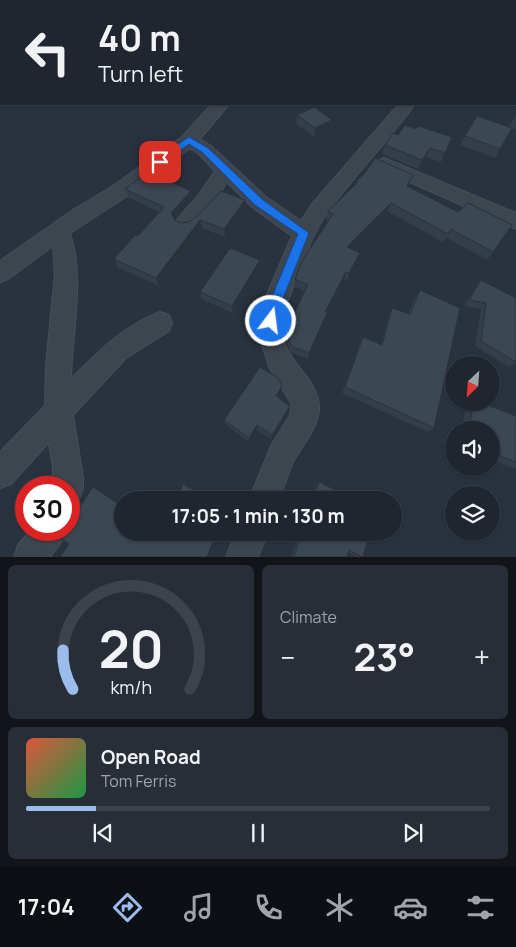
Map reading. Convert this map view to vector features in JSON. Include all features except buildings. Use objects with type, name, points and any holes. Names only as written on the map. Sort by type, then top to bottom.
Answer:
[{"type":"street","points":[[0,273],[80,215],[120,191],[189,140],[220,105]]},
{"type":"street","points":[[267,491],[281,456],[301,424],[305,410],[305,399],[282,367],[270,331],[272,311],[304,233],[320,208],[365,155],[388,124],[406,105]]},
{"type":"street","points":[[189,140],[205,150],[226,169],[236,182],[259,202],[304,233]]},
{"type":"street","points":[[365,155],[516,221]]},
{"type":"street","points":[[185,222],[204,202],[226,169]]},
{"type":"street","points":[[59,231],[64,246],[67,268],[62,318],[58,412],[69,476]]},
{"type":"street","points":[[0,473],[117,350],[160,323]]},
{"type":"street","points":[[30,557],[42,541]]},
{"type":"street","points":[[242,557],[248,541]]},
{"type":"route","points":[[160,162],[189,140],[205,150],[226,169],[236,182],[259,202],[304,233],[272,311],[271,321]]}]
